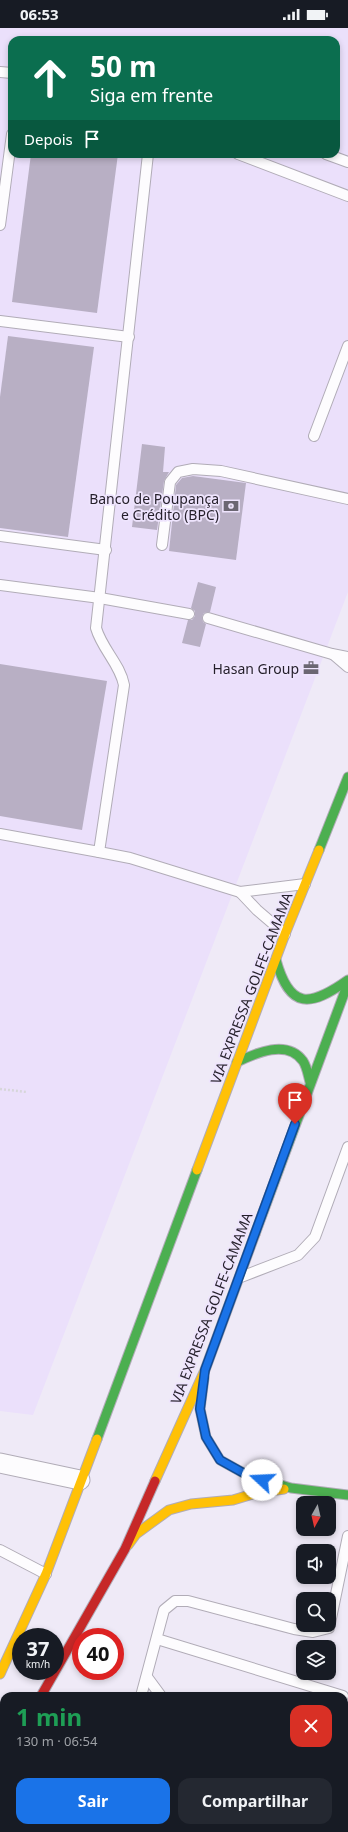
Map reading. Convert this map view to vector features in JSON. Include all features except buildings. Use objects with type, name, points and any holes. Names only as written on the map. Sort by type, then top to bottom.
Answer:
[{"type":"main road","name":"VIA EXPRESSA GOLFE-CAMAMA","points":[[0,1674],[46,1574],[285,934],[348,777]]},
{"type":"main road","points":[[276,960],[279,974],[286,990],[302,999],[324,996],[337,989],[348,980]]},
{"type":"main road","name":"VIA EXPRESSA GOLFE-CAMAMA","points":[[44,1692],[125,1549],[205,1370],[310,1082],[348,983]]},
{"type":"main road","points":[[238,1062],[249,1056],[270,1050],[292,1052],[303,1061],[310,1082]]},
{"type":"main road","points":[[205,1370],[200,1409],[206,1437],[220,1460],[247,1475],[291,1488],[348,1495]]},
{"type":"main road","points":[[125,1549],[136,1534],[169,1510],[191,1504],[233,1500],[256,1493],[291,1488]]},
{"type":"street","points":[[0,1463],[80,1480]]},
{"type":"lane","points":[[0,225],[9,158]]},
{"type":"lane","points":[[99,852],[124,685],[122,677],[99,637],[96,628],[106,550],[148,158]]},
{"type":"lane","points":[[248,158],[348,196]]},
{"type":"lane","points":[[337,158],[348,162]]},
{"type":"lane","points":[[0,321],[129,337]]},
{"type":"lane","points":[[314,436],[348,346]]},
{"type":"lane","points":[[162,545],[170,482],[178,472],[193,469],[221,471],[348,499]]},
{"type":"lane","points":[[0,536],[106,550]]},
{"type":"lane","points":[[0,585],[100,598],[189,614]]},
{"type":"lane","points":[[208,618],[332,654],[348,657]]},
{"type":"lane","points":[[332,654],[348,667]]},
{"type":"lane","points":[[0,834],[130,858],[240,892],[306,884]]},
{"type":"lane","points":[[240,892],[257,910],[285,934]]},
{"type":"lane","points":[[239,1278],[298,1256],[315,1237],[348,1147]]},
{"type":"lane","points":[[142,1692],[164,1610],[175,1601],[188,1602],[294,1629],[313,1632],[329,1628],[348,1536]]},
{"type":"lane","points":[[0,1550],[46,1574]]},
{"type":"lane","points":[[157,1639],[331,1692]]},
{"type":"lane","points":[[147,1677],[158,1692]]},
{"type":"path","points":[[0,1088],[27,1092]]},
{"type":"shaded area","points":[[0,28],[348,28],[348,592],[33,1415],[0,1411]]},
{"type":"traffic: fast","points":[[319,850],[348,777]]},
{"type":"traffic: fast","points":[[276,960],[288,988],[295,995],[303,999],[312,999],[323,995],[348,980]]},
{"type":"traffic: fast","points":[[255,1234],[348,983]]},
{"type":"traffic: fast","points":[[237,1062],[253,1055],[271,1050],[280,1049],[289,1051],[296,1054],[303,1061],[310,1082]]},
{"type":"traffic: fast","points":[[97,1439],[197,1170]]},
{"type":"traffic: fast","points":[[204,1378],[200,1409],[206,1437],[220,1460],[247,1475],[291,1488],[348,1495]]},
{"type":"traffic: slow","points":[[197,1170],[285,934],[319,850]]},
{"type":"traffic: slow","points":[[155,1481],[205,1370],[255,1234]]},
{"type":"traffic: slow","points":[[0,1674],[46,1574],[97,1439]]},
{"type":"traffic: slow","points":[[128,1545],[136,1534],[169,1510],[191,1504],[233,1500],[256,1493],[284,1489]]},
{"type":"traffic: jam","points":[[43,1692],[125,1549],[155,1481]]},
{"type":"place","name":"Banco de Poupança e Crédito (BPC)","points":[[231,506]]},
{"type":"place","name":"Hasan Group","points":[[311,668]]},
{"type":"route","points":[[262,1480],[247,1475],[220,1460],[206,1437],[200,1409],[205,1370],[295,1124]]}]
